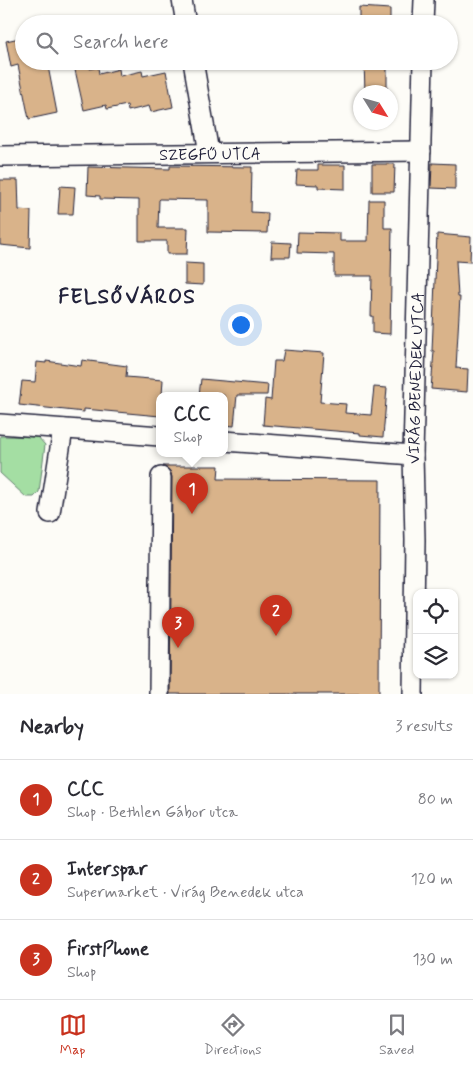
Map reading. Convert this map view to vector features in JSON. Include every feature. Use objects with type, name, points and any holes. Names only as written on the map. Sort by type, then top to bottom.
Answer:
[{"type":"street","points":[[182,0],[184,15]]},
{"type":"street","points":[[423,15],[424,0]]},
{"type":"street","points":[[195,70],[209,153]]},
{"type":"street","name":"VIRÁG BENEDEK UTCA","points":[[413,694],[415,540],[413,455],[422,70]]},
{"type":"street","name":"SZEGFŰ UTCA","points":[[0,156],[421,151]]},
{"type":"street","points":[[0,424],[156,436]]},
{"type":"street","points":[[50,513],[63,429]]},
{"type":"street","points":[[228,441],[413,455]]},
{"type":"street","points":[[159,694],[161,477]]},
{"type":"green space","points":[[0,436],[38,437],[45,445],[39,492],[34,497],[26,497],[0,473]]},
{"type":"building","points":[[359,7],[390,9],[390,15],[359,15]]},
{"type":"building","points":[[15,39],[15,66],[11,67],[6,41]]},
{"type":"building","points":[[19,70],[49,70],[57,113],[29,119]]},
{"type":"building","points":[[75,70],[98,70],[99,74],[119,70],[120,76],[142,71],[143,76],[166,71],[173,107],[151,112],[149,106],[128,111],[127,105],[107,109],[106,105],[84,110]]},
{"type":"building","points":[[364,70],[387,70],[387,85],[365,85]]},
{"type":"building","points":[[432,163],[455,164],[455,189],[431,188]]},
{"type":"building","points":[[372,164],[395,164],[394,192],[372,192]]},
{"type":"building","points":[[318,165],[345,165],[345,189],[318,188],[318,185],[296,184],[297,170],[318,170]]},
{"type":"building","points":[[170,166],[252,167],[251,212],[268,213],[267,233],[208,232],[208,200],[160,199],[158,228],[188,228],[187,254],[167,254],[167,241],[139,241],[139,200],[100,199],[100,196],[87,195],[88,167],[170,169]]},
{"type":"building","points":[[0,180],[18,180],[19,210],[31,211],[30,248],[0,245]]},
{"type":"building","points":[[60,186],[75,187],[73,214],[58,214]]},
{"type":"building","points":[[369,200],[384,200],[384,228],[392,228],[390,334],[373,333],[373,316],[371,316],[372,276],[334,276],[334,254],[297,253],[298,232],[340,233],[340,241],[368,241]]},
{"type":"building","points":[[437,234],[471,237],[470,262],[456,261],[458,297],[460,297],[456,368],[468,369],[467,392],[431,389],[434,351],[432,351]]},
{"type":"building","points":[[272,242],[291,243],[290,257],[271,257]]},
{"type":"building","points":[[185,263],[203,264],[203,285],[185,284]]},
{"type":"building","points":[[284,350],[324,353],[320,402],[346,404],[345,413],[371,415],[374,387],[387,388],[383,437],[360,435],[360,433],[263,425],[265,399],[271,400],[274,361],[282,361]]},
{"type":"building","points":[[82,360],[127,366],[126,377],[163,380],[162,392],[156,392],[156,416],[84,409],[84,412],[19,405],[22,381],[35,382],[37,362],[46,363],[46,361],[81,366]]},
{"type":"building","points":[[201,379],[268,385],[267,395],[237,395],[234,426],[228,425],[228,392],[199,392]]},
{"type":"building","points":[[163,466],[219,466],[218,479],[380,480],[379,694],[170,694],[172,477],[170,471]]},
{"type":"place","name":"CCC","points":[[192,514]]},
{"type":"place","name":"Interspar","points":[[276,636]]},
{"type":"place","name":"FirstPhone","points":[[178,648]]},
{"type":"district","name":"FELSŐVÁROS","points":[[127,296]]}]
